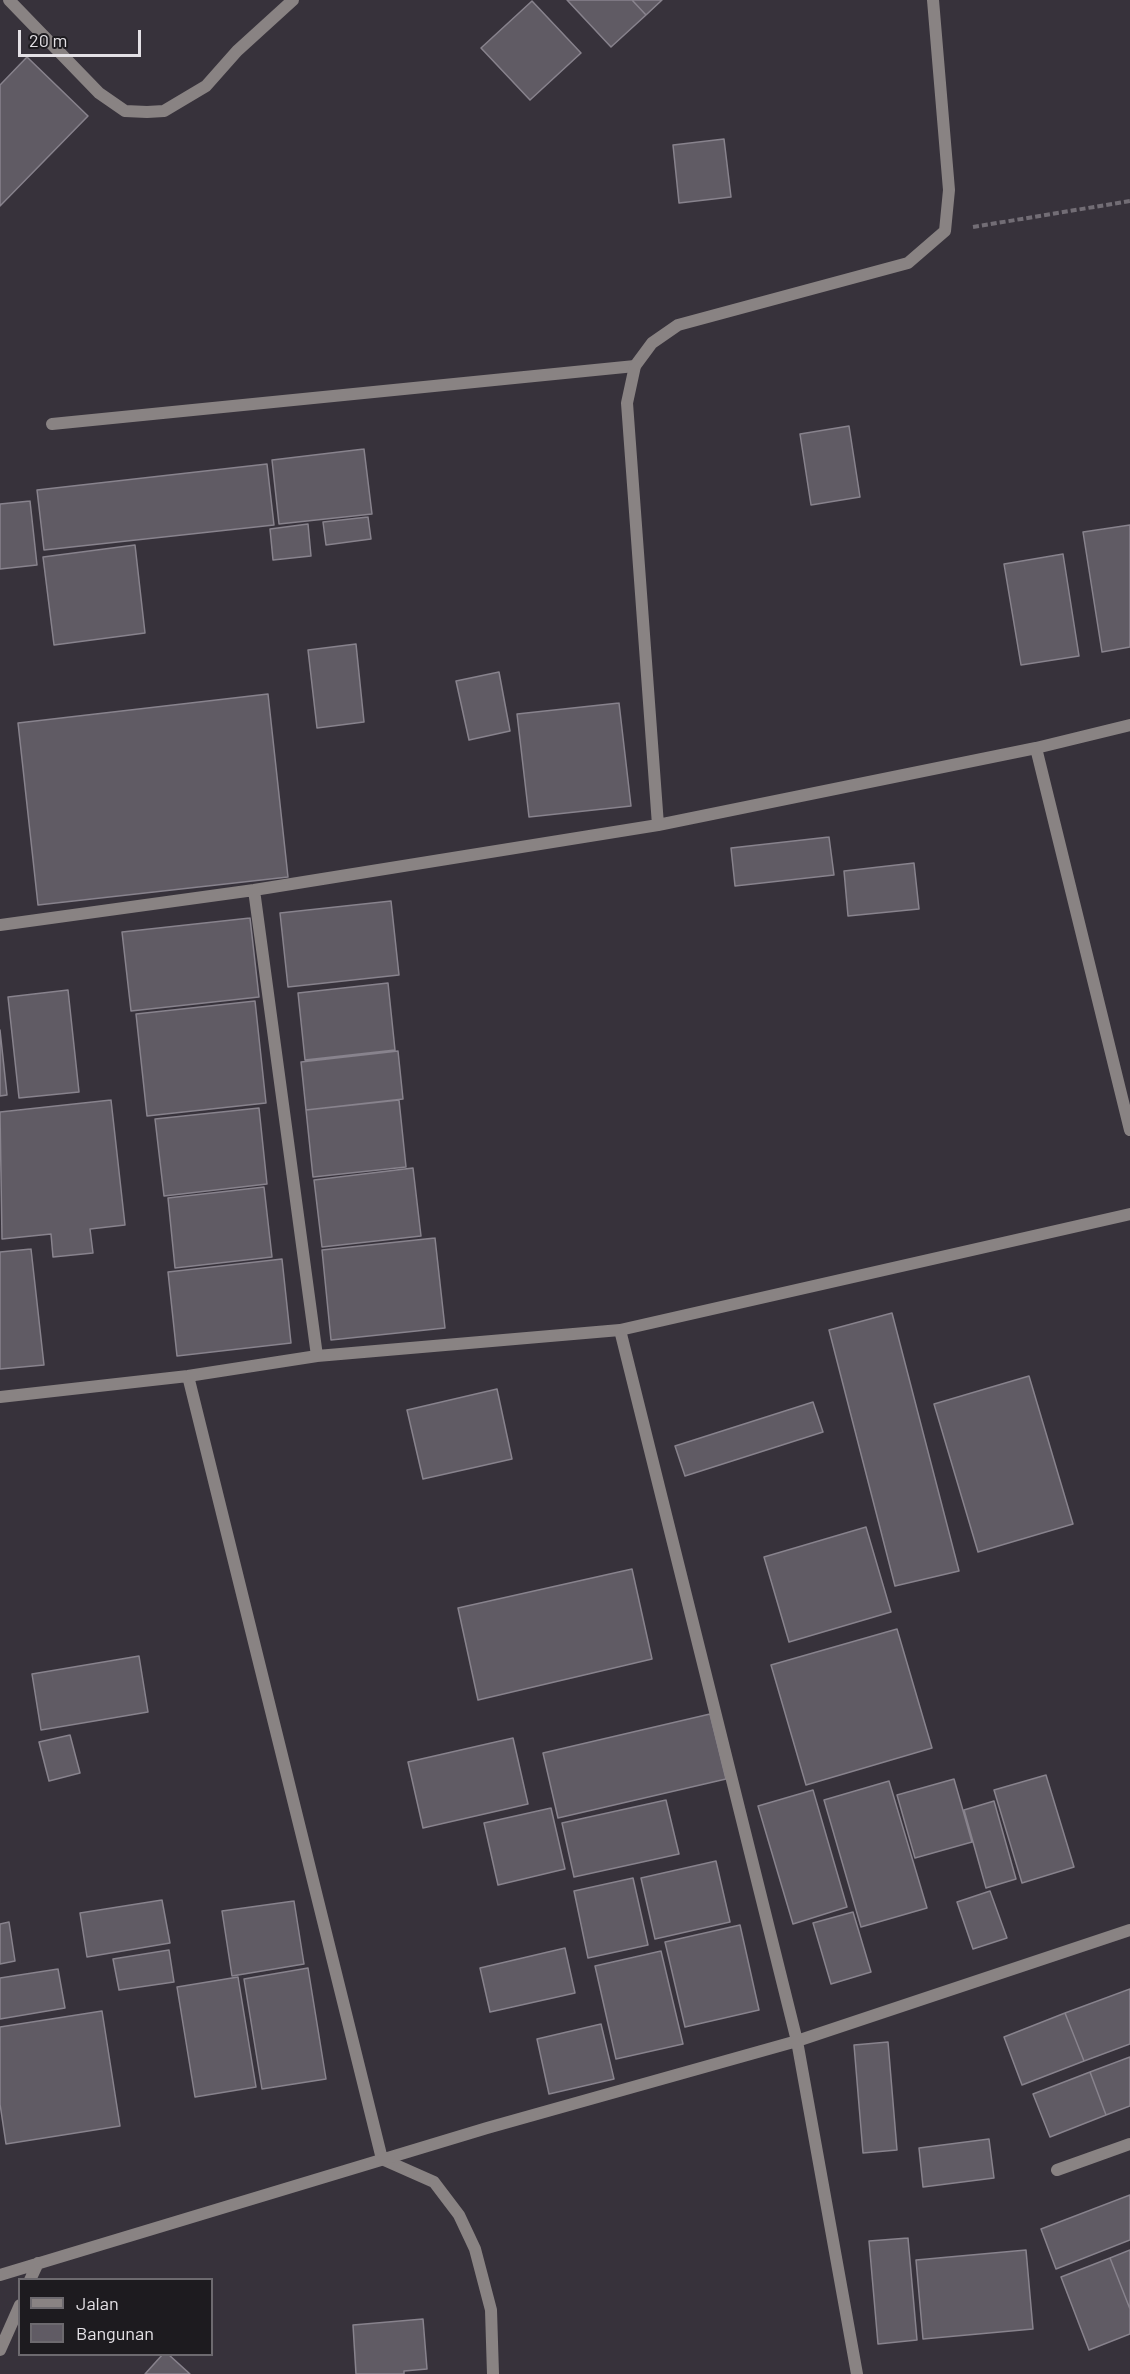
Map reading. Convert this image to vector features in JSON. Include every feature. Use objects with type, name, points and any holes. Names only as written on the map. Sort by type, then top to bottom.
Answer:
[{"type":"street","points":[[9,0],[99,93],[125,111],[147,112],[164,111],[206,86],[237,51],[293,0]]},
{"type":"street","points":[[658,825],[627,403],[635,366],[652,343],[678,325],[908,263],[945,231],[949,190],[933,0]]},
{"type":"street","points":[[52,424],[635,366]]},
{"type":"street","points":[[0,925],[254,890],[658,825],[1036,748],[1130,725]]},
{"type":"street","points":[[1036,748],[1130,1130]]},
{"type":"street","points":[[254,890],[317,1356]]},
{"type":"street","points":[[0,1397],[188,1376],[317,1356],[620,1329],[1130,1214]]},
{"type":"street","points":[[620,1329],[797,2041],[857,2374]]},
{"type":"street","points":[[188,1376],[382,2159]]},
{"type":"street","points":[[0,2275],[487,2128],[797,2041],[1130,1930]]},
{"type":"street","points":[[1057,2170],[1130,2144]]},
{"type":"street","points":[[382,2159],[434,2182],[459,2215],[474,2248],[491,2310],[493,2374]]},
{"type":"street","points":[[31,2278],[38,2263]]},
{"type":"street","points":[[0,2350],[18,2310]]},
{"type":"path","points":[[945,231],[1130,201]]},
{"type":"building","points":[[567,0],[632,0],[646,15],[611,47]]},
{"type":"building","points":[[632,0],[662,0],[646,15]]},
{"type":"building","points":[[532,1],[581,53],[530,100],[481,48]]},
{"type":"building","points":[[27,57],[88,116],[0,206],[0,85]]},
{"type":"building","points":[[724,139],[731,197],[679,203],[673,145]]},
{"type":"building","points":[[849,426],[860,497],[811,505],[800,434]]},
{"type":"building","points":[[364,449],[372,514],[279,524],[272,460]]},
{"type":"building","points":[[267,464],[274,525],[44,550],[37,490]]},
{"type":"building","points":[[30,501],[37,565],[0,569],[0,504]]},
{"type":"building","points":[[368,517],[371,539],[326,545],[323,522]]},
{"type":"building","points":[[308,524],[311,556],[273,560],[270,529]]},
{"type":"building","points":[[1130,525],[1130,647],[1102,652],[1083,532]]},
{"type":"building","points":[[135,545],[145,633],[54,645],[43,557]]},
{"type":"building","points":[[1063,554],[1079,656],[1021,665],[1004,564]]},
{"type":"building","points":[[356,644],[364,722],[317,728],[308,650]]},
{"type":"building","points":[[499,672],[510,731],[469,740],[456,681]]},
{"type":"building","points":[[268,694],[288,877],[38,905],[18,723]]},
{"type":"building","points":[[619,703],[631,806],[529,817],[517,714]]},
{"type":"building","points":[[829,837],[834,875],[735,886],[731,848]]},
{"type":"building","points":[[914,863],[919,909],[848,916],[844,871]]},
{"type":"building","points":[[391,901],[399,975],[288,987],[280,913]]},
{"type":"building","points":[[250,918],[259,997],[131,1011],[122,932]]},
{"type":"building","points":[[388,983],[395,1050],[305,1060],[298,993]]},
{"type":"building","points":[[68,990],[79,1092],[19,1098],[8,997]]},
{"type":"building","points":[[255,1001],[266,1103],[147,1116],[136,1014]]},
{"type":"building","points":[[0,1030],[7,1095],[0,1096]]},
{"type":"building","points":[[398,1051],[403,1099],[306,1110],[301,1062]]},
{"type":"building","points":[[111,1100],[125,1225],[90,1229],[93,1253],[53,1257],[51,1234],[2,1239],[0,1112]]},
{"type":"building","points":[[399,1100],[406,1167],[313,1177],[306,1110]]},
{"type":"building","points":[[259,1108],[267,1184],[164,1196],[155,1119]]},
{"type":"building","points":[[413,1168],[421,1236],[322,1247],[314,1180]]},
{"type":"building","points":[[264,1187],[272,1257],[175,1268],[168,1198]]},
{"type":"building","points":[[435,1238],[445,1328],[331,1340],[322,1250]]},
{"type":"building","points":[[31,1249],[44,1365],[0,1369],[0,1252]]},
{"type":"building","points":[[282,1259],[291,1343],[177,1356],[168,1272]]},
{"type":"building","points":[[892,1313],[959,1571],[895,1586],[829,1330]]},
{"type":"building","points":[[1029,1376],[1073,1524],[978,1552],[934,1404]]},
{"type":"building","points":[[497,1389],[512,1459],[423,1479],[407,1410]]},
{"type":"building","points":[[813,1402],[823,1432],[685,1476],[675,1446]]},
{"type":"building","points":[[866,1527],[891,1612],[789,1642],[764,1557]]},
{"type":"building","points":[[632,1569],[652,1659],[478,1700],[458,1608]]},
{"type":"building","points":[[897,1629],[932,1748],[806,1785],[771,1665]]},
{"type":"building","points":[[139,1656],[148,1712],[41,1730],[32,1674]]},
{"type":"building","points":[[710,1714],[726,1779],[558,1818],[543,1753]]},
{"type":"building","points":[[70,1735],[80,1773],[49,1781],[39,1742]]},
{"type":"building","points":[[513,1738],[528,1804],[423,1828],[408,1762]]},
{"type":"building","points":[[1046,1775],[1074,1867],[1022,1883],[994,1790]]},
{"type":"building","points":[[954,1779],[972,1842],[915,1858],[897,1795]]},
{"type":"building","points":[[889,1781],[927,1908],[861,1927],[824,1800]]},
{"type":"building","points":[[813,1790],[847,1907],[793,1924],[758,1806]]},
{"type":"building","points":[[666,1800],[679,1854],[574,1877],[562,1823]]},
{"type":"building","points":[[994,1801],[1016,1879],[986,1888],[964,1810]]},
{"type":"building","points":[[551,1808],[565,1869],[498,1885],[484,1823]]},
{"type":"building","points":[[716,1861],[730,1922],[655,1939],[641,1878]]},
{"type":"building","points":[[633,1878],[648,1945],[588,1958],[574,1891]]},
{"type":"building","points":[[990,1891],[1007,1938],[973,1949],[957,1902]]},
{"type":"building","points":[[162,1900],[170,1943],[87,1957],[80,1913]]},
{"type":"building","points":[[294,1901],[304,1964],[232,1976],[222,1911]]},
{"type":"building","points":[[853,1912],[871,1972],[831,1984],[813,1923]]},
{"type":"building","points":[[9,1922],[15,1961],[0,1964],[0,1924]]},
{"type":"building","points":[[740,1925],[759,2010],[685,2027],[665,1942]]},
{"type":"building","points":[[565,1948],[575,1993],[490,2012],[480,1968]]},
{"type":"building","points":[[169,1950],[174,1982],[119,1990],[113,1959]]},
{"type":"building","points":[[661,1951],[683,2044],[616,2059],[595,1966]]},
{"type":"building","points":[[308,1968],[326,2079],[262,2089],[244,1979]]},
{"type":"building","points":[[58,1969],[65,2008],[0,2019],[0,1978]]},
{"type":"building","points":[[238,1977],[256,2087],[195,2097],[177,1987]]},
{"type":"building","points":[[1130,1989],[1130,2044],[1084,2061],[1065,2013]]},
{"type":"building","points":[[102,2011],[120,2126],[6,2144],[0,2104],[0,2027]]},
{"type":"building","points":[[1065,2013],[1084,2061],[1022,2085],[1004,2037]]},
{"type":"building","points":[[601,2024],[614,2079],[549,2094],[537,2039]]},
{"type":"building","points":[[888,2042],[897,2150],[863,2153],[854,2045]]},
{"type":"building","points":[[1130,2057],[1130,2106],[1106,2115],[1090,2072]]},
{"type":"building","points":[[1090,2072],[1106,2115],[1050,2137],[1033,2094]]},
{"type":"building","points":[[989,2139],[994,2178],[923,2187],[919,2148]]},
{"type":"building","points":[[1130,2195],[1130,2240],[1056,2269],[1041,2229]]},
{"type":"building","points":[[908,2238],[917,2340],[878,2344],[869,2241]]},
{"type":"building","points":[[1026,2250],[1033,2329],[923,2339],[916,2260]]},
{"type":"building","points":[[1130,2250],[1130,2309],[1110,2258]]},
{"type":"building","points":[[1110,2258],[1130,2309],[1130,2334],[1089,2350],[1061,2277]]},
{"type":"building","points":[[423,2319],[427,2369],[404,2371],[404,2374],[356,2374],[353,2325]]},
{"type":"building","points":[[161,2356],[170,2356],[190,2374],[145,2374]]}]
